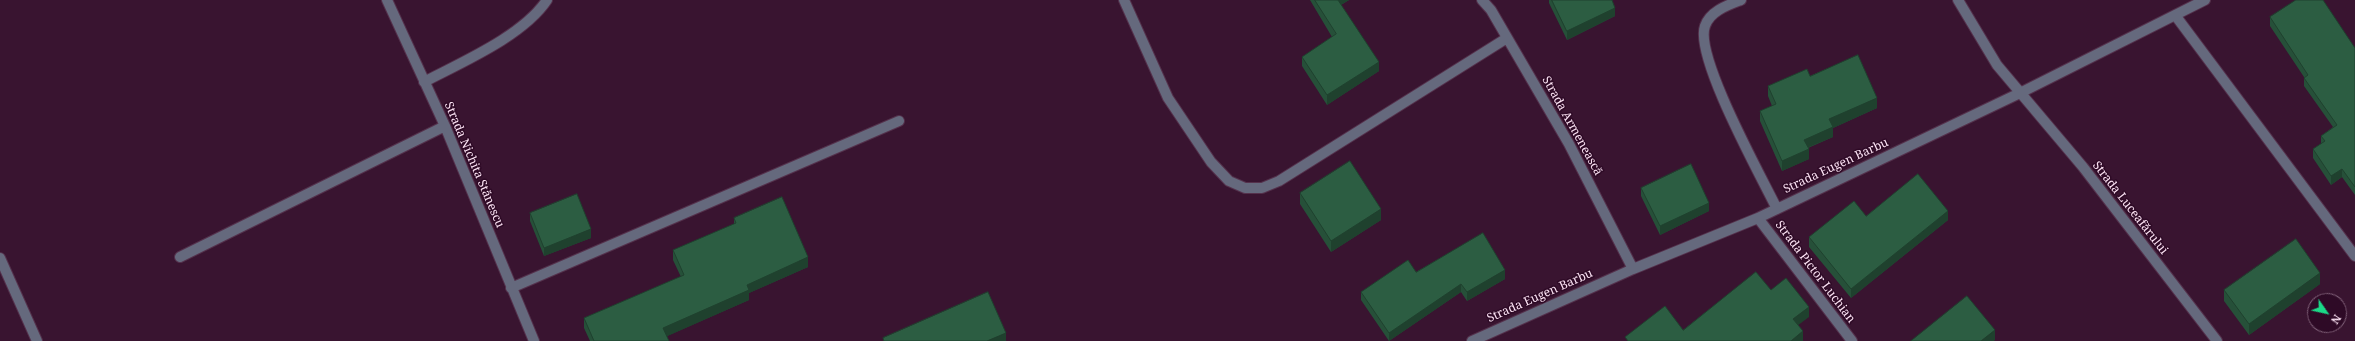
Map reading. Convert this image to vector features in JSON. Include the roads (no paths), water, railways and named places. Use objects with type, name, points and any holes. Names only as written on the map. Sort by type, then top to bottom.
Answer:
[{"type":"street","name":"Strada Nichita Stănescu","points":[[387,0],[445,126],[534,341]]},
{"type":"street","points":[[424,82],[495,44],[536,14],[547,0]]},
{"type":"street","points":[[1124,0],[1168,98],[1211,162],[1229,181],[1245,188],[1262,188],[1279,181],[1507,38]]},
{"type":"street","name":"Strada Armenească","points":[[1482,0],[1491,10],[1569,144],[1633,269]]},
{"type":"street","points":[[1741,0],[1713,14],[1705,25],[1703,39],[1711,68],[1735,125],[1777,209]]},
{"type":"street","name":"Strada Luceafărului","points":[[1958,0],[1997,65],[2083,168],[2217,341]]},
{"type":"street","name":"Strada Eugen Barbu","points":[[1472,341],[1633,269],[1758,218],[2020,93],[2205,0]]},
{"type":"street","points":[[2175,15],[2355,256]]},
{"type":"street","points":[[511,288],[899,121]]},
{"type":"street","points":[[180,257],[445,126]]},
{"type":"street","name":"Strada Pictor Luchian","points":[[1758,218],[1852,341]]},
{"type":"street","points":[[0,258],[37,341]]}]
